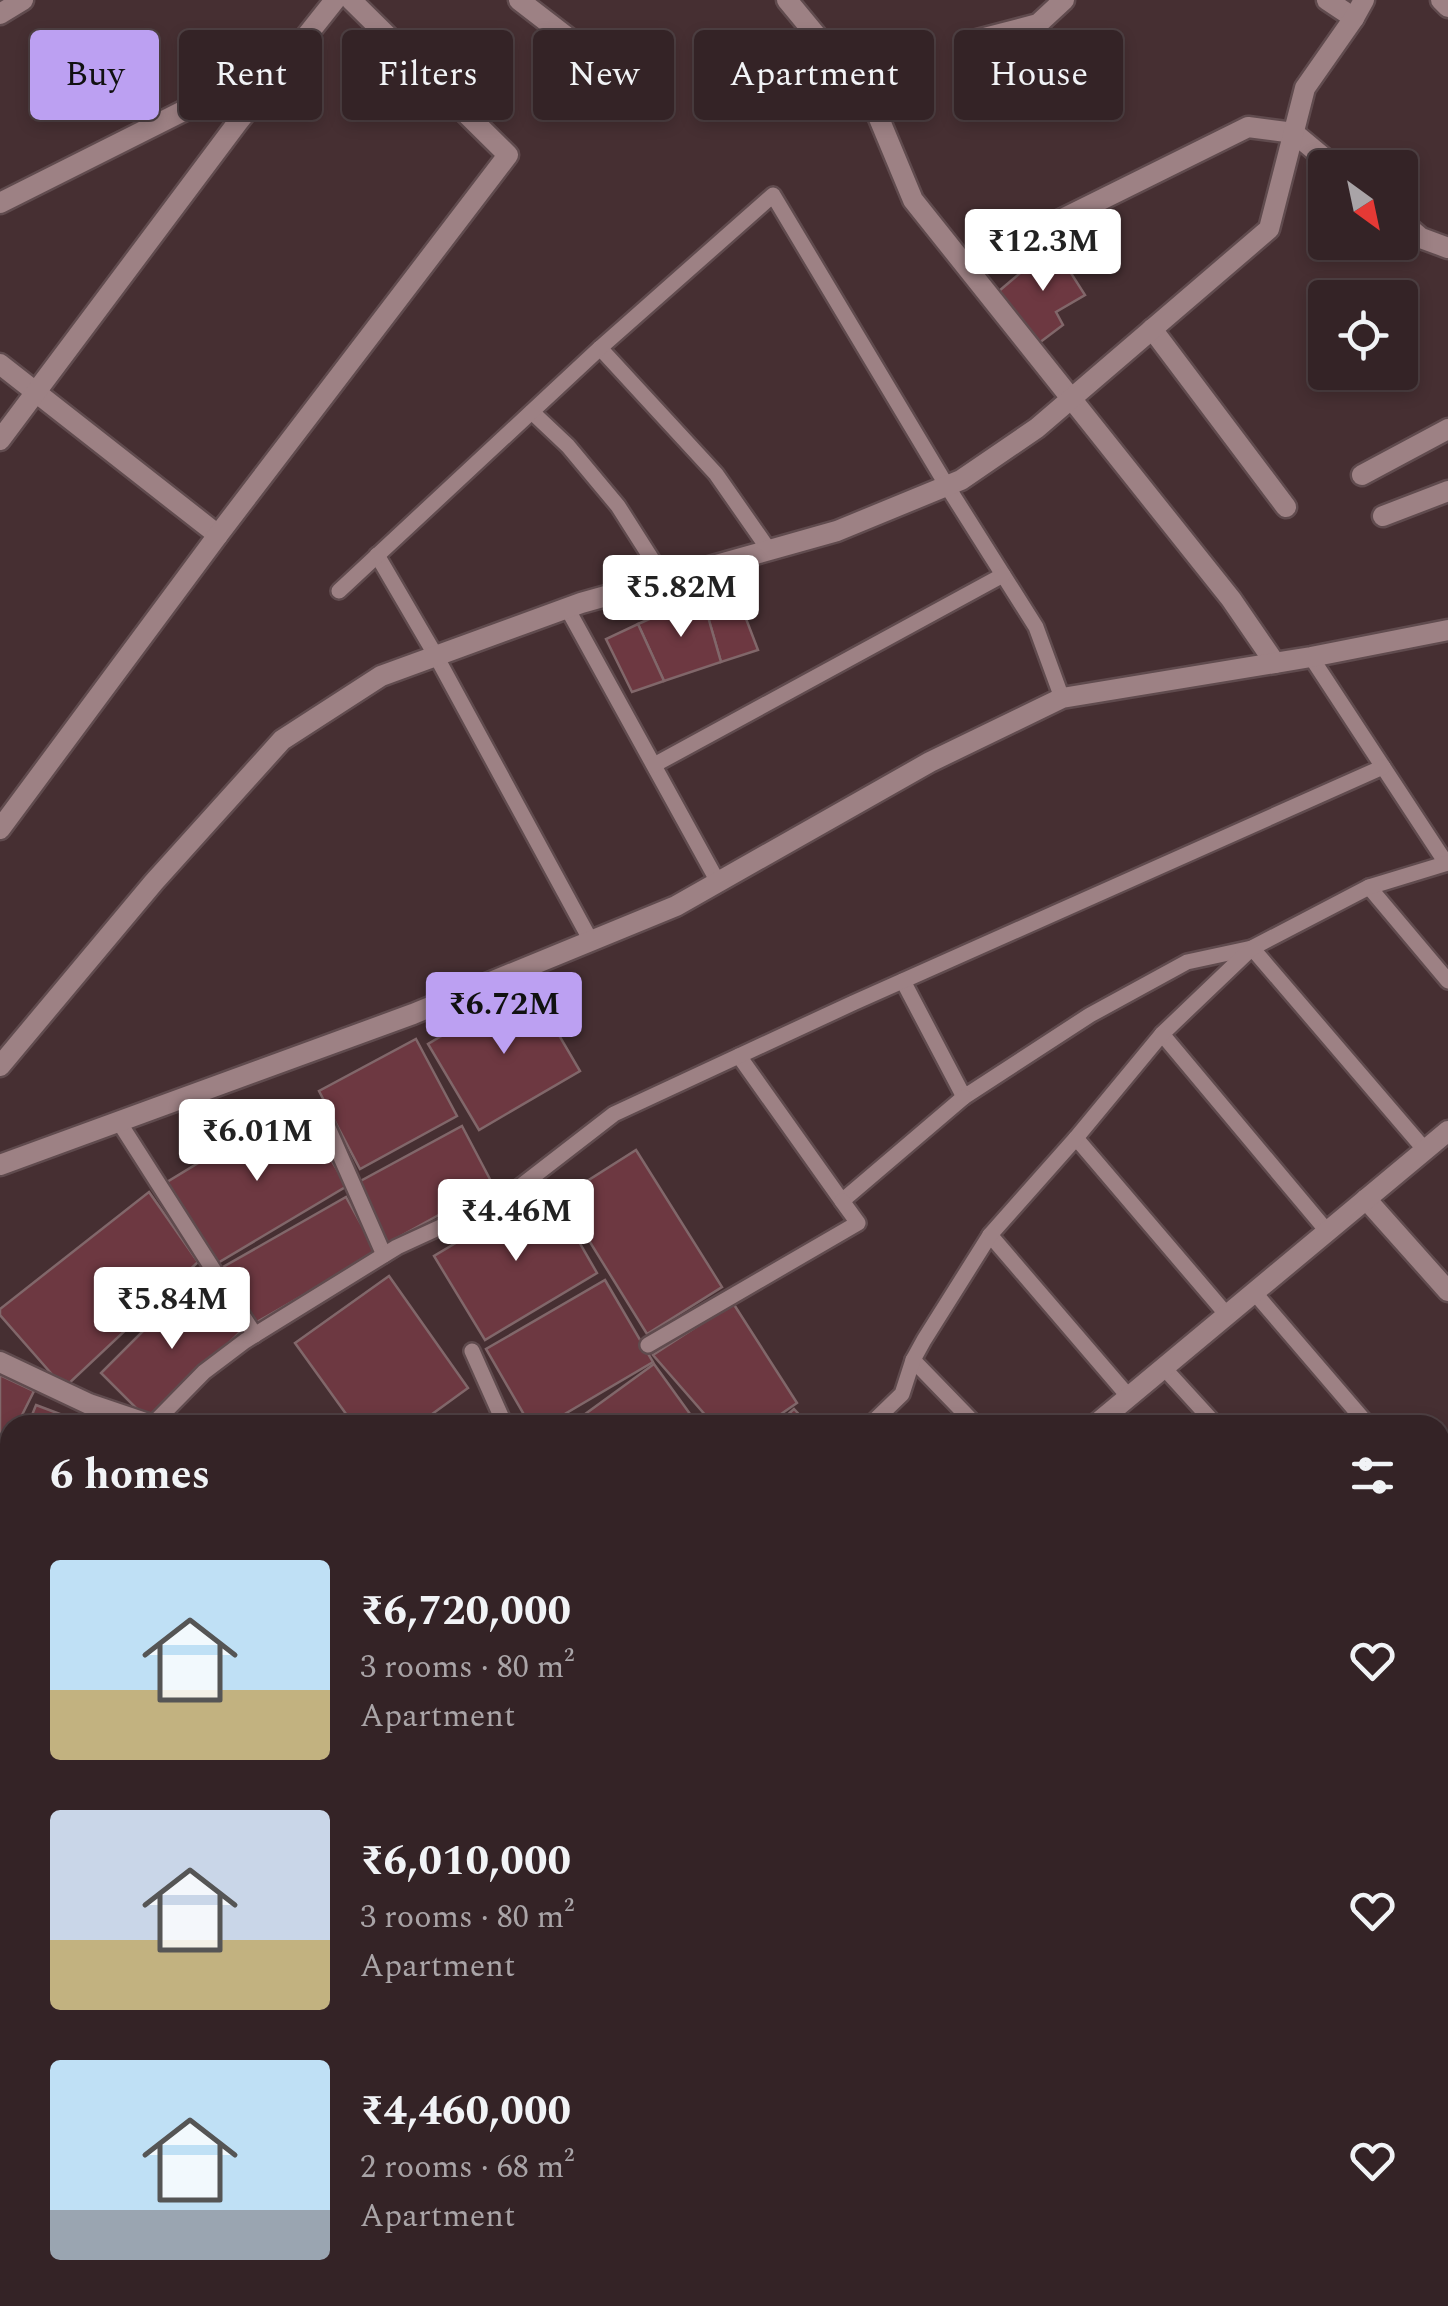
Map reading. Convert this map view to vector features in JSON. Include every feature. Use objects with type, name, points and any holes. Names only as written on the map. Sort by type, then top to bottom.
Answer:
[{"type":"street","points":[[0,14],[23,0]]},
{"type":"street","points":[[311,30],[335,0]]},
{"type":"street","points":[[0,829],[508,155],[351,0]]},
{"type":"street","points":[[520,0],[559,30]]},
{"type":"street","points":[[787,0],[873,104],[914,200],[1231,599],[1275,663]]},
{"type":"street","points":[[1015,30],[1038,24],[1064,0]]},
{"type":"street","points":[[0,1066],[154,882],[282,740],[381,676],[568,608],[837,531],[961,480],[1037,428],[1269,229],[1304,88],[1359,9],[1327,0]]},
{"type":"street","points":[[1441,0],[1448,6]]},
{"type":"street","points":[[0,203],[179,114]]},
{"type":"street","points":[[0,440],[240,120]]},
{"type":"street","points":[[1024,238],[1248,127],[1294,133],[1314,150]]},
{"type":"street","points":[[1418,235],[1448,248]]},
{"type":"street","points":[[1152,329],[1286,507]]},
{"type":"street","points":[[0,364],[218,535]]},
{"type":"street","points":[[1362,476],[1448,429]]},
{"type":"street","points":[[1383,516],[1448,491]]},
{"type":"street","points":[[0,1165],[413,1014],[676,906],[930,762],[1062,698],[1448,630]]},
{"type":"street","points":[[1107,1415],[1448,1130]]},
{"type":"street","points":[[1366,1199],[1448,1291]]},
{"type":"street","points":[[0,1362],[122,1415]]},
{"type":"lane","points":[[338,591],[600,348],[773,195],[947,486],[1036,626],[1062,698]]},
{"type":"lane","points":[[600,348],[716,474],[769,550]]},
{"type":"lane","points":[[532,412],[568,446],[618,506],[665,580]]},
{"type":"lane","points":[[377,555],[591,941]]},
{"type":"lane","points":[[654,766],[1003,575]]},
{"type":"lane","points":[[568,608],[718,882]]},
{"type":"lane","points":[[842,1202],[964,1096],[1090,1015],[1187,962],[1252,948],[1369,887],[1447,863],[1310,657]]},
{"type":"lane","points":[[162,1415],[204,1372],[254,1334],[397,1247],[508,1196],[614,1114],[1382,767]]},
{"type":"lane","points":[[1369,887],[1448,981]]},
{"type":"lane","points":[[880,1415],[902,1394],[924,1340],[990,1236],[1162,1034],[1252,948]]},
{"type":"lane","points":[[1252,948],[1425,1150]]},
{"type":"lane","points":[[903,981],[964,1096]]},
{"type":"lane","points":[[1162,1034],[1328,1231]]},
{"type":"lane","points":[[648,1345],[858,1222],[740,1056]]},
{"type":"lane","points":[[322,1114],[384,1256]]},
{"type":"lane","points":[[119,1122],[254,1334]]},
{"type":"lane","points":[[1076,1138],[1228,1315]]},
{"type":"lane","points":[[990,1236],[1129,1397]]},
{"type":"lane","points":[[1254,1292],[1359,1415]]},
{"type":"lane","points":[[472,1351],[501,1415]]},
{"type":"lane","points":[[914,1360],[966,1415]]},
{"type":"lane","points":[[1164,1368],[1207,1415]]},
{"type":"building","points":[[1053,245],[1085,295],[1056,312],[1063,325],[1039,343],[999,291]]},
{"type":"building","points":[[735,590],[758,650],[721,662],[702,596]]},
{"type":"building","points":[[702,596],[721,662],[664,681],[638,624]]},
{"type":"building","points":[[638,624],[664,681],[632,692],[606,639]]},
{"type":"building","points":[[529,984],[580,1071],[479,1130],[428,1044]]},
{"type":"building","points":[[416,1039],[457,1116],[360,1169],[319,1091]]},
{"type":"building","points":[[297,1103],[347,1186],[216,1264],[167,1182]]},
{"type":"building","points":[[462,1126],[493,1185],[388,1243],[355,1184]]},
{"type":"building","points":[[636,1150],[722,1287],[647,1334],[562,1197]]},
{"type":"building","points":[[548,1188],[597,1273],[485,1340],[434,1256]]},
{"type":"building","points":[[149,1192],[198,1262],[64,1388],[0,1315],[0,1309]]},
{"type":"building","points":[[346,1197],[377,1253],[255,1323],[223,1267]]},
{"type":"building","points":[[389,1276],[468,1388],[431,1415],[347,1415],[295,1343]]},
{"type":"building","points":[[605,1280],[653,1362],[563,1415],[524,1415],[486,1349]]},
{"type":"building","points":[[193,1281],[242,1330],[157,1415],[143,1415],[101,1373]]},
{"type":"building","points":[[733,1303],[797,1403],[780,1415],[705,1415],[653,1355]]},
{"type":"building","points":[[654,1364],[691,1415],[584,1415]]},
{"type":"building","points":[[0,1375],[34,1391],[22,1415],[0,1415]]},
{"type":"building","points":[[36,1405],[62,1415],[32,1415]]}]
